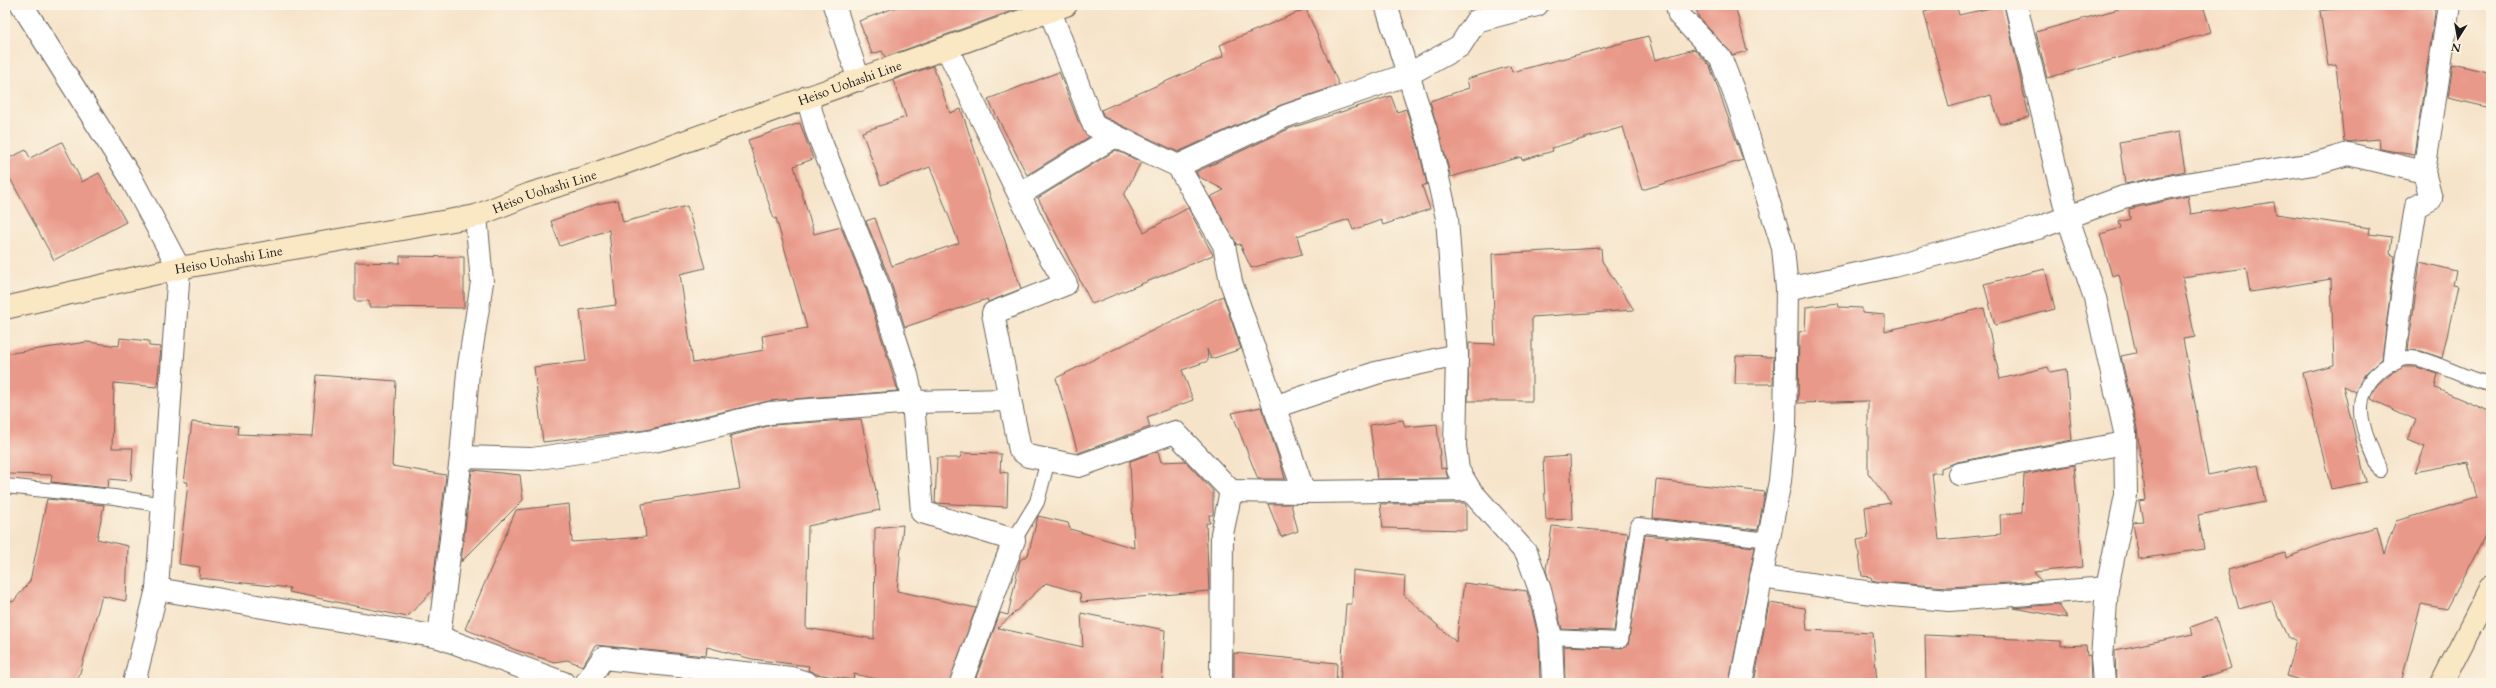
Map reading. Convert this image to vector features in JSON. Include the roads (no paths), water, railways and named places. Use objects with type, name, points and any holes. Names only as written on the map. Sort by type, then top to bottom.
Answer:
[{"type":"main road","name":"Heiso Uohashi Line","points":[[5,308],[179,268],[476,216],[530,194],[583,178],[1058,8]]},
{"type":"main road","points":[[2442,683],[2491,587]]},
{"type":"street","points":[[22,5],[131,178],[179,268],[157,589],[134,683]]},
{"type":"street","points":[[834,5],[859,80]]},
{"type":"street","points":[[1386,5],[1430,143],[1447,218],[1457,355],[1455,446],[1458,470],[1470,490],[1527,554],[1541,593],[1551,637],[1553,683]]},
{"type":"street","points":[[1178,166],[1286,116],[1409,74],[1460,46],[1476,21],[1537,5]]},
{"type":"street","points":[[1677,5],[1679,15],[1721,59],[1736,96],[1783,248],[1787,289],[1785,426],[1780,481],[1741,683]]},
{"type":"street","points":[[2016,5],[2068,218],[2095,298],[2125,432],[2126,495],[2107,588],[2102,658],[2104,683]]},
{"type":"street","points":[[2394,359],[2404,281],[2416,207],[2431,199],[2424,172],[2450,5]]},
{"type":"street","points":[[1058,8],[1094,126],[1178,166],[1224,245],[1231,282],[1304,492]]},
{"type":"street","points":[[946,49],[1020,194],[1050,257],[1066,284],[993,313],[1020,450],[1028,456],[1079,466],[1176,432],[1231,491],[1304,492],[1470,490]]},
{"type":"street","points":[[807,97],[816,132],[878,285],[907,375],[913,402],[922,512],[1014,540],[961,683]]},
{"type":"street","points":[[1020,194],[1115,136]]},
{"type":"street","points":[[1787,289],[1893,266],[2038,228],[2123,197],[2186,184],[2313,164],[2348,154],[2424,172]]},
{"type":"street","points":[[439,637],[461,457],[468,372],[482,282],[476,216]]},
{"type":"street","points":[[1274,407],[1376,373],[1457,355]]},
{"type":"street","points":[[461,457],[532,460],[654,441],[770,412],[913,402],[1009,400]]},
{"type":"street","points":[[1960,474],[2125,443]]},
{"type":"street","points":[[1221,683],[1222,534],[1231,491]]},
{"type":"street","points":[[1761,577],[1879,594],[1949,600],[2107,588]]},
{"type":"street","points":[[157,589],[439,637],[564,683]]},
{"type":"street","points":[[586,683],[603,658],[791,678],[807,683]]},
{"type":"lane","points":[[2380,470],[2361,418],[2361,398],[2371,378],[2394,359],[2418,359],[2477,382],[2491,384]]},
{"type":"lane","points":[[1014,540],[1037,502],[1048,460]]},
{"type":"lane","points":[[5,486],[114,497],[163,505]]},
{"type":"lane","points":[[1551,637],[1621,640],[1638,525],[1769,540]]}]
